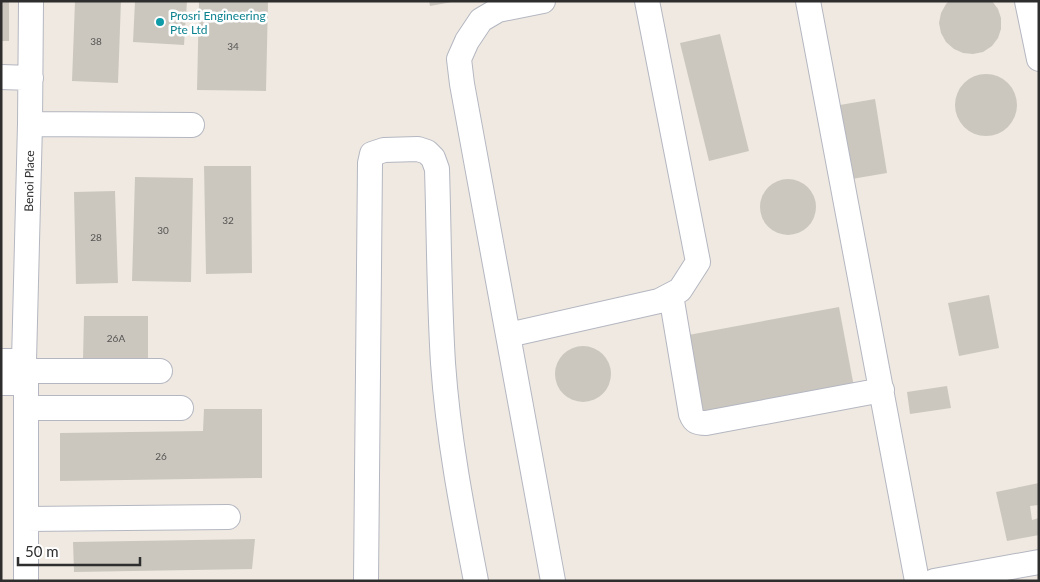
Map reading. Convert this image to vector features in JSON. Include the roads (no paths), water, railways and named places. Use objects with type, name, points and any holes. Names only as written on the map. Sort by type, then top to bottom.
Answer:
[{"type":"street","name":"Benoi Place","points":[[26,581],[26,408],[19,369],[30,124],[31,1]]},
{"type":"street","points":[[543,1],[498,10],[481,20],[467,41],[459,59],[553,581]]},
{"type":"street","points":[[508,335],[659,301],[680,290],[698,262],[647,1]]},
{"type":"street","points":[[808,1],[917,581]]},
{"type":"street","points":[[1027,1],[1039,59]]},
{"type":"street","points":[[1,78],[31,78]]},
{"type":"street","points":[[30,124],[192,125]]},
{"type":"street","points":[[366,581],[370,162],[372,154],[384,150],[418,149],[427,152],[433,158],[437,169],[443,363],[450,435],[476,581]]},
{"type":"street","points":[[671,295],[691,414],[693,420],[697,423],[706,423],[882,390]]},
{"type":"street","points":[[1,383],[19,369],[160,371]]},
{"type":"street","points":[[26,408],[181,408]]},
{"type":"street","points":[[26,518],[228,517]]},
{"type":"street","points":[[934,581],[1039,562]]},
{"type":"place","name":"Prosri Engineering Pte Ltd","points":[[160,22]]}]
